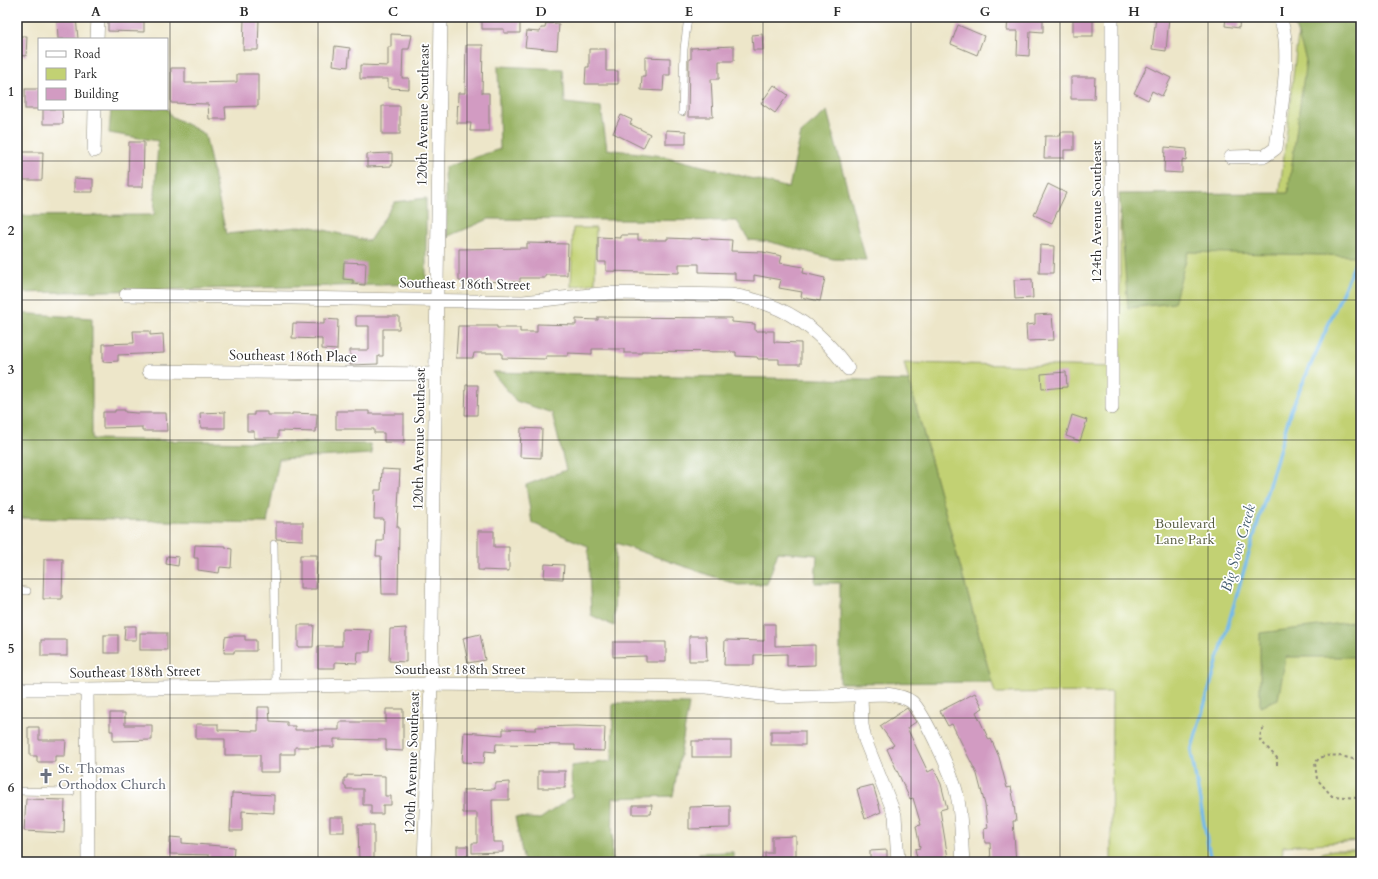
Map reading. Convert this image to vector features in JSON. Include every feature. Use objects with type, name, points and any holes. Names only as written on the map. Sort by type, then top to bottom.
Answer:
[{"type":"street","points":[[97,38],[98,17]]},
{"type":"street","name":"120th Avenue Southeast","points":[[424,862],[430,684],[441,17]]},
{"type":"street","name":"124th Avenue Southeast","points":[[1112,17],[1112,408]]},
{"type":"street","points":[[1231,157],[1265,156],[1276,148],[1286,42],[1283,24],[1279,17]]},
{"type":"street","points":[[94,151],[95,110]]},
{"type":"street","name":"Southeast 186th Street","points":[[126,296],[436,299],[460,302],[523,302],[610,293],[731,296],[750,298],[772,305],[790,314],[818,334],[836,352],[848,369]]},
{"type":"street","name":"Southeast 186th Place","points":[[149,371],[436,374]]},
{"type":"street","name":"Southeast 188th Street","points":[[17,689],[430,684],[707,687],[782,697],[886,694],[901,697],[910,701],[918,708],[945,763],[957,793],[963,862]]},
{"type":"street","points":[[87,689],[88,862]]},
{"type":"street","points":[[861,695],[862,725],[865,740],[895,815],[898,862]]},
{"type":"lane","points":[[682,112],[684,48],[688,17]]},
{"type":"lane","points":[[274,544],[276,686]]},
{"type":"lane","points":[[17,590],[27,591]]},
{"type":"lane","points":[[17,791],[71,792]]},
{"type":"path","points":[[1264,728],[1261,731],[1260,740],[1277,758],[1277,765]]},
{"type":"path","points":[[1357,798],[1332,796],[1317,779],[1314,768],[1315,763],[1322,756],[1335,755],[1361,761]]},
{"type":"green space","points":[[1292,17],[1361,17],[1361,256],[1188,252],[1174,303],[1128,308],[1119,194],[1288,193],[1306,60]]},
{"type":"green space","name":"Boulevard Lane Park","points":[[1300,17],[1361,17],[1360,841],[1283,846],[1282,862],[1111,862],[1112,692],[995,693],[904,363],[1120,367],[1120,212],[1277,216]]},
{"type":"green space","points":[[498,66],[563,69],[565,103],[601,107],[607,149],[663,156],[789,188],[801,133],[827,111],[866,260],[833,259],[771,242],[749,240],[737,221],[489,219],[447,237],[445,167],[500,149]]},
{"type":"green space","points":[[111,110],[168,110],[171,116],[205,134],[226,234],[308,226],[369,241],[395,202],[426,198],[426,284],[17,293],[17,216],[154,215],[158,141],[109,133]]},
{"type":"green space","points":[[573,228],[596,228],[595,283],[571,287]]},
{"type":"green space","points":[[17,313],[92,318],[92,439],[370,444],[372,454],[279,459],[267,523],[17,518]]},
{"type":"green space","points":[[492,372],[909,381],[992,682],[840,683],[840,583],[815,583],[817,555],[778,552],[767,584],[738,585],[616,543],[614,626],[591,615],[588,546],[532,523],[526,485],[566,470],[552,413],[516,401]]},
{"type":"green space","points":[[1361,589],[1361,657],[1286,657],[1278,699],[1260,706],[1260,633],[1352,622]]},
{"type":"green space","points":[[613,703],[689,704],[673,796],[613,798],[612,862],[524,862],[515,817],[540,819],[572,797],[571,766],[612,761]]},
{"type":"green space","points":[[1333,850],[1361,850],[1361,862],[1304,862],[1322,853]]},
{"type":"green space","points":[[733,852],[733,862],[699,862],[699,853]]},
{"type":"building","points":[[76,17],[78,38],[58,38],[57,18]]},
{"type":"building","points":[[108,17],[144,17],[144,32],[108,31]]},
{"type":"building","points":[[482,17],[520,17],[520,33],[504,33],[504,29],[482,29]]},
{"type":"building","points":[[1008,17],[1043,19],[1043,32],[1030,31],[1029,56],[1017,55],[1018,31],[1007,31]]},
{"type":"building","points":[[1073,17],[1093,17],[1093,36],[1073,36]]},
{"type":"building","points":[[1156,17],[1169,17],[1166,51],[1152,49]]},
{"type":"building","points":[[1226,17],[1240,17],[1239,28],[1225,26]]},
{"type":"building","points":[[244,19],[259,19],[258,50],[243,50]]},
{"type":"building","points":[[546,23],[559,24],[557,50],[525,47],[527,31],[540,32],[541,28],[545,28]]},
{"type":"building","points":[[958,25],[984,36],[977,55],[951,44]]},
{"type":"building","points":[[391,34],[412,35],[409,49],[403,49],[402,78],[409,78],[409,89],[388,88],[388,79],[360,79],[360,65],[388,66],[388,47],[391,47]]},
{"type":"building","points":[[762,34],[763,50],[753,50],[752,35]]},
{"type":"building","points":[[17,36],[27,36],[26,56],[17,55]]},
{"type":"building","points":[[466,45],[483,45],[482,93],[489,93],[489,131],[470,131],[471,123],[457,123],[458,93],[465,93]]},
{"type":"building","points":[[335,46],[350,48],[348,67],[333,65]]},
{"type":"building","points":[[734,46],[734,61],[719,61],[719,79],[711,79],[713,117],[688,117],[689,59],[691,59],[691,48]]},
{"type":"building","points":[[589,49],[606,49],[606,71],[618,71],[618,84],[585,84],[586,67],[589,67]]},
{"type":"building","points":[[645,57],[670,58],[670,75],[664,75],[663,91],[641,90],[642,76],[645,76]]},
{"type":"building","points":[[1147,66],[1171,78],[1162,96],[1152,91],[1148,100],[1134,93]]},
{"type":"building","points":[[171,68],[185,68],[185,83],[237,82],[237,74],[258,74],[258,106],[225,107],[226,119],[209,119],[208,104],[171,103]]},
{"type":"building","points":[[1071,77],[1095,77],[1094,99],[1071,99]]},
{"type":"building","points":[[774,85],[788,95],[775,113],[761,103]]},
{"type":"building","points":[[25,89],[38,89],[38,109],[25,109]]},
{"type":"building","points":[[382,106],[400,106],[400,134],[382,134]]},
{"type":"building","points":[[43,110],[62,110],[63,124],[43,124]]},
{"type":"building","points":[[621,115],[632,120],[630,124],[650,134],[643,148],[613,133]]},
{"type":"building","points":[[666,130],[686,131],[686,144],[666,144]]},
{"type":"building","points":[[1061,132],[1074,132],[1074,150],[1064,150],[1064,158],[1044,158],[1045,136],[1060,136]]},
{"type":"building","points":[[129,142],[144,142],[143,187],[128,187]]},
{"type":"building","points":[[1165,147],[1187,149],[1186,161],[1182,160],[1182,173],[1164,172]]},
{"type":"building","points":[[18,152],[43,152],[42,180],[17,180]]},
{"type":"building","points":[[392,153],[392,166],[367,167],[367,154]]},
{"type":"building","points":[[74,178],[93,179],[93,192],[74,192]]},
{"type":"building","points":[[1048,184],[1066,193],[1052,223],[1034,215]]},
{"type":"building","points":[[621,235],[638,235],[638,240],[691,238],[732,240],[731,251],[763,252],[782,256],[780,263],[804,267],[803,273],[825,278],[820,301],[801,297],[802,292],[779,288],[781,280],[754,275],[754,281],[735,280],[735,273],[699,272],[699,264],[679,264],[679,273],[606,271],[606,262],[598,262],[598,237],[621,238]]},
{"type":"building","points":[[527,243],[568,244],[567,275],[545,275],[545,278],[520,278],[520,282],[459,281],[459,249],[527,248]]},
{"type":"building","points":[[1040,245],[1054,246],[1053,273],[1039,273]]},
{"type":"building","points":[[344,262],[366,263],[365,285],[353,284],[353,280],[343,279]]},
{"type":"building","points":[[1032,279],[1033,298],[1015,299],[1014,280]]},
{"type":"building","points":[[1052,314],[1054,340],[1027,341],[1026,325],[1035,324],[1035,315]]},
{"type":"building","points":[[356,316],[399,316],[399,329],[383,329],[383,356],[378,356],[378,364],[350,365],[350,350],[369,350],[369,326],[356,326]]},
{"type":"building","points":[[598,317],[732,318],[732,322],[755,324],[755,331],[774,331],[774,342],[801,343],[801,364],[779,364],[779,359],[758,359],[757,357],[736,356],[736,352],[642,351],[642,353],[624,353],[624,349],[592,349],[592,354],[568,353],[568,356],[546,356],[546,359],[502,358],[502,353],[474,353],[473,358],[456,358],[458,326],[497,326],[497,328],[520,328],[520,332],[537,332],[537,324],[576,325],[576,319],[598,320]]},
{"type":"building","points":[[324,319],[338,320],[337,350],[322,349],[322,339],[292,338],[293,323],[324,324]]},
{"type":"building","points":[[133,331],[150,331],[150,335],[163,334],[164,353],[118,355],[118,361],[103,362],[103,344],[134,343]]},
{"type":"building","points":[[1066,372],[1067,387],[1042,389],[1041,374]]},
{"type":"building","points":[[466,385],[478,385],[477,415],[465,415]]},
{"type":"building","points":[[115,410],[125,410],[125,412],[136,413],[166,413],[167,431],[142,431],[142,427],[103,428],[103,412],[115,412]]},
{"type":"building","points":[[336,411],[369,411],[369,414],[404,414],[404,442],[384,442],[384,433],[374,433],[374,429],[336,429]]},
{"type":"building","points":[[225,412],[225,428],[201,428],[200,413]]},
{"type":"building","points":[[254,412],[267,412],[267,415],[292,415],[292,413],[317,414],[316,432],[278,431],[278,438],[254,438],[254,431],[247,431],[247,415],[254,415]]},
{"type":"building","points":[[1072,415],[1087,420],[1080,441],[1066,436]]},
{"type":"building","points":[[521,428],[542,429],[541,458],[520,457]]},
{"type":"building","points":[[382,469],[400,470],[397,527],[399,527],[398,594],[382,594],[381,556],[376,556],[377,541],[383,541],[384,519],[374,519],[375,490],[381,490]]},
{"type":"building","points":[[276,522],[303,522],[303,540],[276,539]]},
{"type":"building","points":[[478,531],[494,531],[494,547],[509,547],[509,571],[478,570]]},
{"type":"building","points":[[195,545],[226,546],[226,548],[232,549],[231,568],[220,567],[219,573],[198,570],[198,558],[194,558]]},
{"type":"building","points":[[300,555],[317,555],[316,589],[300,589]]},
{"type":"building","points":[[167,556],[179,557],[178,566],[166,564]]},
{"type":"building","points":[[44,559],[63,559],[62,599],[43,599]]},
{"type":"building","points":[[545,564],[564,565],[563,579],[544,578]]},
{"type":"building","points":[[764,624],[775,624],[775,646],[815,645],[815,665],[787,666],[787,654],[754,655],[754,665],[724,665],[725,640],[764,641]]},
{"type":"building","points":[[298,625],[314,625],[313,647],[298,647]]},
{"type":"building","points":[[125,626],[136,626],[136,640],[124,640]]},
{"type":"building","points":[[406,628],[406,662],[389,661],[390,629]]},
{"type":"building","points":[[342,629],[371,630],[370,652],[358,652],[357,663],[335,662],[335,668],[318,668],[318,646],[342,646]]},
{"type":"building","points":[[140,633],[167,633],[167,650],[140,650]]},
{"type":"building","points":[[480,634],[485,660],[468,663],[463,638]]},
{"type":"building","points":[[104,635],[118,635],[118,653],[104,653]]},
{"type":"building","points":[[245,636],[245,640],[256,640],[256,651],[234,651],[234,653],[224,653],[225,637]]},
{"type":"building","points":[[689,636],[706,636],[707,661],[689,661]]},
{"type":"building","points":[[41,640],[67,640],[67,656],[41,656]]},
{"type":"building","points":[[613,642],[666,642],[666,662],[646,662],[646,656],[613,657]]},
{"type":"building","points":[[975,693],[983,708],[976,712],[999,757],[1007,788],[1011,787],[1016,821],[1013,821],[1016,862],[991,862],[990,843],[985,843],[984,829],[988,828],[985,805],[977,774],[952,724],[948,726],[940,711]]},
{"type":"building","points":[[258,707],[269,707],[270,721],[287,722],[287,726],[295,726],[295,730],[339,730],[339,722],[386,722],[386,709],[403,709],[403,751],[386,750],[386,740],[334,739],[334,747],[295,747],[295,754],[280,754],[280,772],[260,772],[260,755],[225,755],[225,739],[196,739],[196,724],[218,724],[218,730],[258,731]]},
{"type":"building","points":[[907,708],[916,722],[907,728],[928,772],[934,769],[941,784],[947,808],[940,810],[948,858],[947,862],[918,862],[915,849],[920,848],[916,826],[921,825],[913,798],[910,799],[887,749],[894,745],[880,726]]},
{"type":"building","points":[[110,713],[125,713],[125,725],[152,725],[152,740],[113,741],[113,731],[110,731]]},
{"type":"building","points":[[28,727],[39,727],[39,740],[66,740],[65,756],[55,756],[55,762],[37,762],[37,756],[30,756]]},
{"type":"building","points":[[536,727],[605,727],[604,751],[575,750],[575,745],[496,744],[495,752],[485,751],[484,763],[462,762],[464,732],[503,735],[503,729],[536,730]]},
{"type":"building","points":[[771,731],[805,731],[805,745],[771,745]]},
{"type":"building","points":[[692,741],[731,741],[731,757],[692,757]]},
{"type":"building","points":[[538,771],[565,771],[565,788],[538,788]]},
{"type":"building","points":[[347,775],[385,776],[385,796],[391,796],[391,805],[383,805],[383,814],[371,814],[371,805],[363,805],[363,789],[346,789],[346,786],[344,786],[344,778],[347,778]]},
{"type":"building","points":[[509,782],[509,800],[492,800],[493,842],[503,842],[503,852],[472,853],[472,843],[477,843],[477,813],[463,813],[463,790],[495,789],[495,783]]},
{"type":"building","points":[[873,785],[881,812],[865,819],[857,789]]},
{"type":"building","points":[[232,793],[274,795],[274,813],[242,811],[242,831],[230,831]]},
{"type":"building","points":[[26,799],[65,800],[64,833],[24,831]]},
{"type":"building","points":[[633,805],[652,805],[651,814],[633,814]]},
{"type":"building","points":[[730,806],[730,828],[689,829],[689,807]]},
{"type":"building","points":[[330,817],[344,817],[344,832],[330,832]]},
{"type":"building","points":[[358,825],[374,825],[374,862],[359,862]]},
{"type":"building","points":[[796,836],[796,862],[765,862],[765,853],[772,853],[772,837]]},
{"type":"building","points":[[170,837],[182,838],[182,843],[234,847],[233,862],[210,862],[209,855],[170,854]]},
{"type":"building","points":[[457,846],[468,846],[468,856],[457,856]]},
{"type":"building","points":[[887,850],[887,862],[870,862],[870,851]]},
{"type":"waterway","name":"Big Soos Creek","points":[[1211,862],[1191,751],[1291,410],[1361,250]]},
{"type":"place","name":"St. Thomas Orthodox Church","points":[[46,776]]}]
